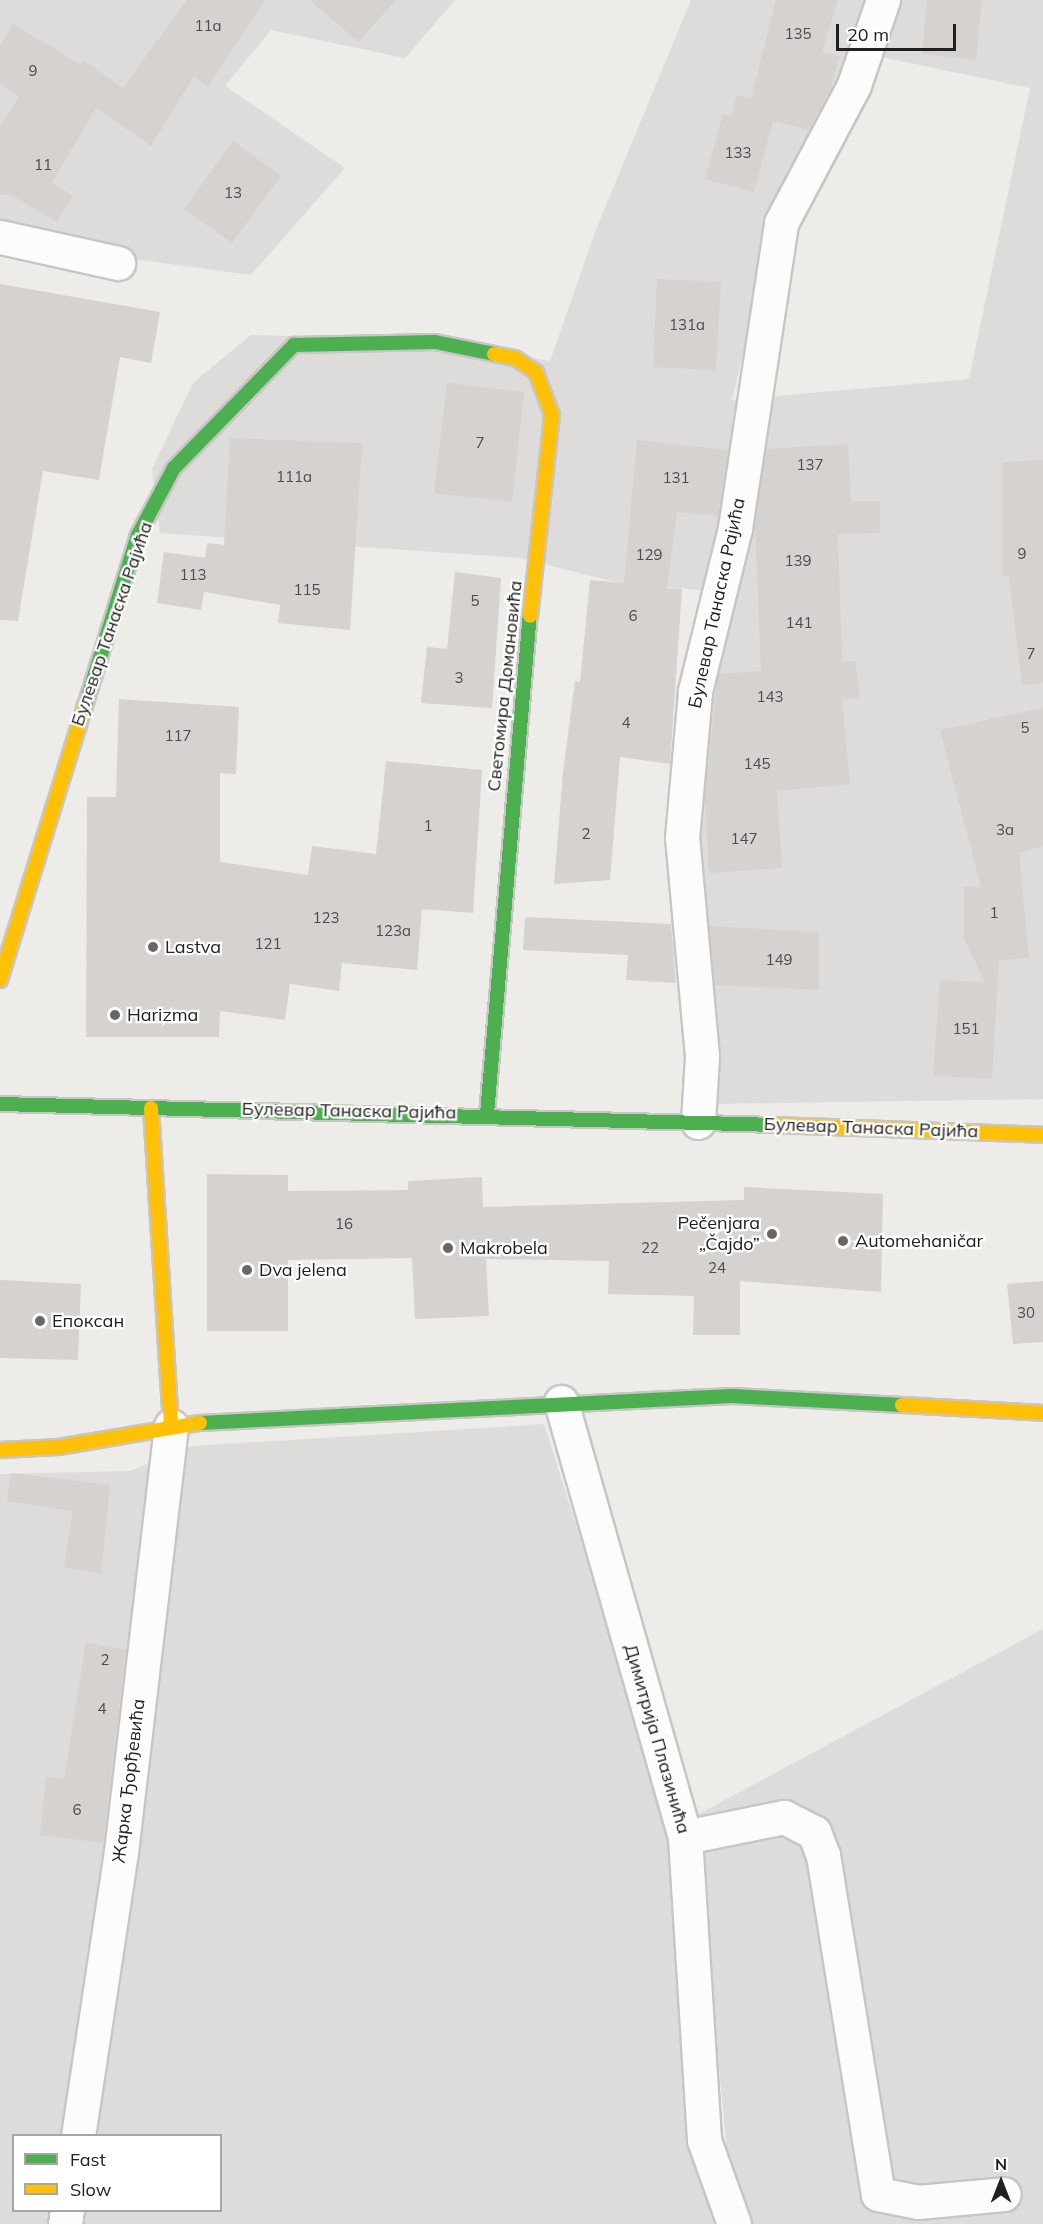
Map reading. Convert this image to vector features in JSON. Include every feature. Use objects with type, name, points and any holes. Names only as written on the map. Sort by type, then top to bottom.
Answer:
[{"type":"street","name":"Булевар Танаска Рајића","points":[[698,1122],[702,1045],[682,838],[695,691],[735,528],[781,224],[854,86],[883,0]]},
{"type":"street","points":[[0,237],[118,263]]},
{"type":"street","name":"Булевар Танаска Рајића","points":[[0,980],[138,535],[174,468],[294,345],[435,342]]},
{"type":"street","name":"Светомира Домановића","points":[[435,342],[515,358],[536,372],[552,415],[514,756],[487,1114]]},
{"type":"street","name":"Булевар Танаска Рајића","points":[[0,1104],[487,1114],[1043,1135]]},
{"type":"street","points":[[151,1108],[171,1426]]},
{"type":"street","points":[[0,1450],[59,1447],[171,1426],[561,1402],[732,1396],[1043,1413]]},
{"type":"street","name":"Димитрија Плазинића","points":[[561,1402],[685,1838],[704,2140],[734,2224]]},
{"type":"street","name":"Жарка Ђорђевића","points":[[78,2134],[121,1852],[171,1426]]},
{"type":"street","points":[[685,1838],[784,1817],[814,1832],[823,1855],[878,2194],[918,2202],[1004,2194]]},
{"type":"shaded area","points":[[0,0],[455,0],[405,58],[271,30],[225,86],[345,168],[251,275],[43,247],[0,235]]},
{"type":"shaded area","points":[[691,0],[875,0],[866,34],[776,213],[732,400],[969,379],[1030,88],[876,56],[891,0],[1043,0],[1043,1099],[710,1104],[717,1035],[706,954],[696,786],[707,591],[615,582],[520,558],[160,533],[152,469],[193,383],[251,335],[423,340],[550,361],[597,227]]},
{"type":"shaded area","points":[[544,1424],[675,1837],[720,2224],[0,2224],[0,1474],[130,1471],[192,1446]]},
{"type":"shaded area","points":[[1043,1629],[1043,2224],[734,2224],[695,1816]]},
{"type":"building","points":[[187,0],[265,0],[208,87],[194,76],[151,146],[96,108],[52,182],[73,196],[57,222],[11,195],[0,195],[0,127],[19,96],[0,84],[0,46],[13,24],[80,64],[83,60],[123,88]]},
{"type":"building","points":[[310,0],[396,0],[358,42]]},
{"type":"building","points":[[776,0],[838,0],[822,52],[840,56],[831,87],[809,130],[773,121],[754,192],[705,179],[723,114],[731,116],[737,95],[751,99]]},
{"type":"building","points":[[927,0],[982,0],[976,60],[922,54]]},
{"type":"building","points":[[233,141],[281,176],[232,243],[184,209]]},
{"type":"building","points":[[657,279],[721,282],[716,370],[653,367]]},
{"type":"building","points":[[0,284],[160,312],[151,363],[120,357],[99,480],[43,471],[18,621],[0,620]]},
{"type":"building","points":[[447,383],[524,392],[512,502],[434,493]]},
{"type":"building","points":[[230,438],[362,443],[350,630],[278,623],[280,605],[204,592],[201,610],[157,603],[164,552],[205,558],[207,543],[224,545]]},
{"type":"building","points":[[637,440],[728,450],[718,516],[677,512],[667,588],[682,589],[670,764],[620,757],[610,880],[554,884],[563,772],[575,681],[580,682],[590,580],[624,583]]},
{"type":"building","points":[[848,444],[851,501],[880,501],[880,533],[838,534],[842,662],[855,661],[860,697],[842,699],[850,784],[777,791],[782,868],[709,873],[705,796],[718,674],[761,671],[755,520],[766,449]]},
{"type":"building","points":[[1043,460],[1043,683],[1022,685],[1009,576],[1002,576],[1002,462]]},
{"type":"building","points":[[455,572],[501,578],[492,708],[421,703],[427,647],[447,649]]},
{"type":"building","points":[[119,699],[239,707],[236,774],[220,773],[220,862],[308,875],[312,846],[376,854],[386,761],[482,770],[473,913],[422,909],[417,970],[342,963],[339,991],[290,984],[285,1020],[220,1011],[219,1037],[86,1037],[87,797],[116,797]]},
{"type":"building","points":[[1043,708],[1043,846],[1019,853],[1029,958],[999,960],[992,1079],[933,1076],[940,980],[985,982],[964,939],[964,887],[981,887],[940,730]]},
{"type":"building","points":[[525,917],[671,924],[676,983],[626,980],[628,955],[523,950]]},
{"type":"building","points":[[709,926],[819,932],[819,990],[714,985]]},
{"type":"building","points":[[207,1174],[288,1175],[288,1191],[408,1190],[408,1181],[482,1177],[483,1207],[744,1200],[744,1187],[883,1194],[881,1292],[740,1281],[740,1335],[693,1335],[694,1296],[608,1294],[609,1261],[486,1259],[489,1316],[415,1319],[412,1258],[288,1260],[288,1331],[207,1331]]},
{"type":"building","name":"Епоксан","points":[[0,1280],[81,1284],[78,1360],[0,1358]]},
{"type":"building","points":[[1043,1281],[1043,1342],[1013,1344],[1007,1284]]},
{"type":"building","points":[[11,1473],[110,1485],[101,1574],[64,1567],[73,1511],[7,1501]]},
{"type":"building","points":[[86,1642],[126,1650],[103,1843],[40,1835],[46,1777],[64,1779]]},
{"type":"traffic: fast","points":[[85,706],[138,535],[174,468],[294,345],[435,342],[494,354]]},
{"type":"traffic: fast","points":[[487,1114],[530,616]]},
{"type":"traffic: fast","points":[[0,1104],[774,1125]]},
{"type":"traffic: fast","points":[[200,1423],[732,1396],[902,1405]]},
{"type":"traffic: slow","points":[[494,354],[515,358],[536,372],[552,415],[530,616]]},
{"type":"traffic: slow","points":[[0,980],[85,706]]},
{"type":"traffic: slow","points":[[151,1108],[171,1426]]},
{"type":"traffic: slow","points":[[774,1125],[1043,1135]]},
{"type":"traffic: slow","points":[[902,1405],[1043,1413]]},
{"type":"traffic: slow","points":[[0,1450],[59,1447],[200,1423]]},
{"type":"place","name":"Lastva","points":[[153,947]]},
{"type":"place","name":"Harizma","points":[[115,1015]]},
{"type":"place","name":"Pečenjara „Čajdo”","points":[[772,1234]]},
{"type":"place","name":"Automehaničar","points":[[843,1241]]},
{"type":"place","name":"Makrobela","points":[[448,1248]]},
{"type":"place","name":"Dva jelena","points":[[247,1270]]},
{"type":"place","name":"Епоксан","points":[[40,1321]]}]
